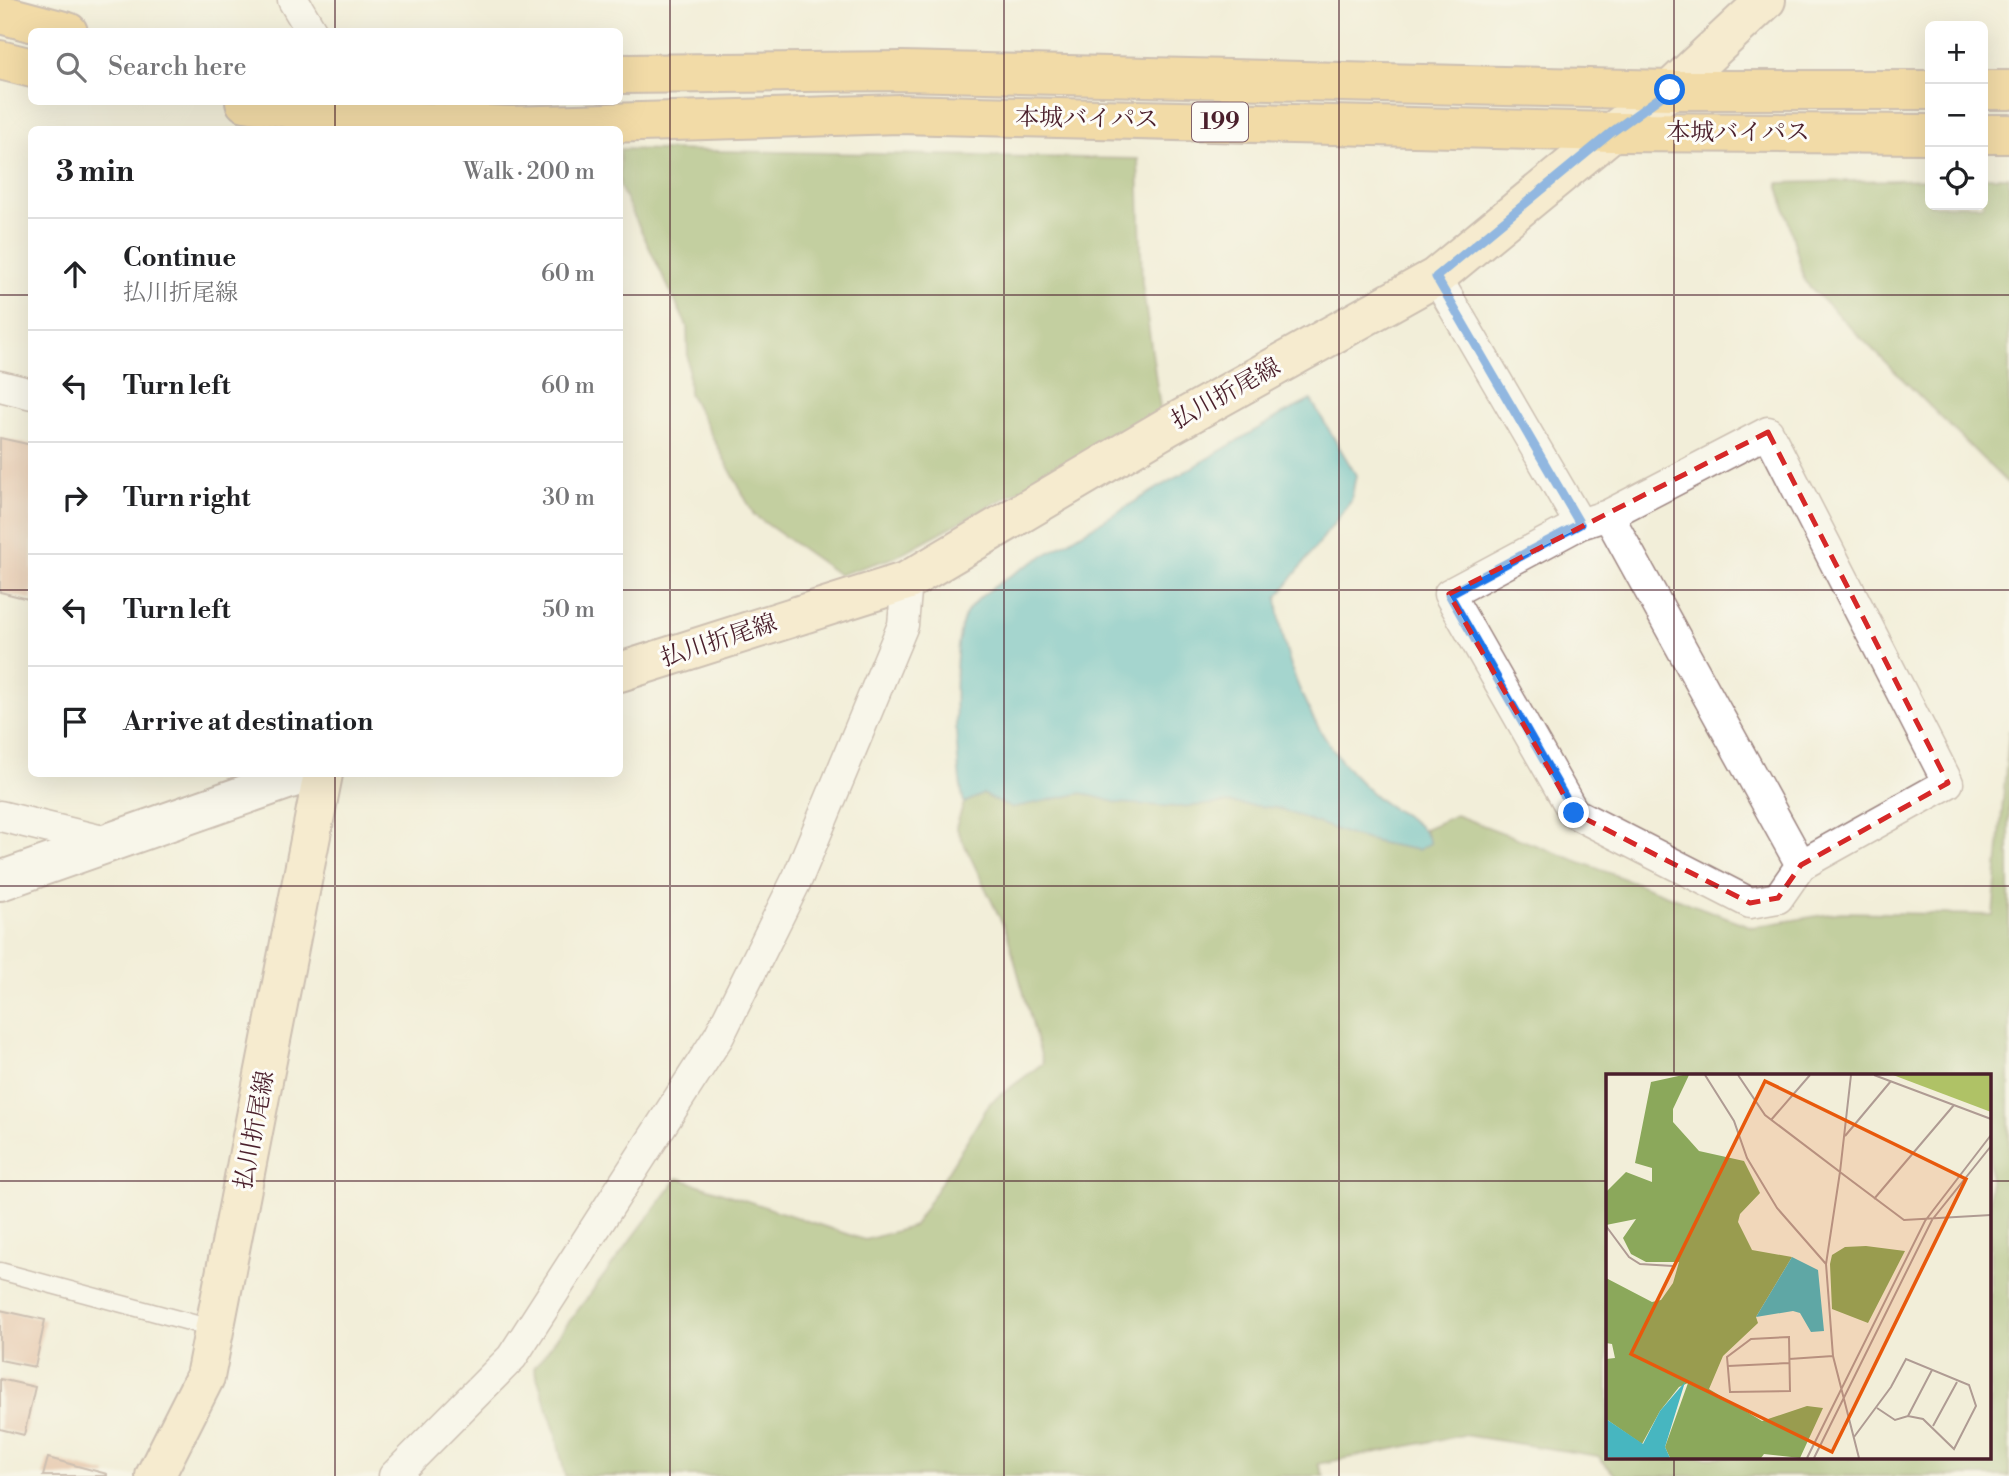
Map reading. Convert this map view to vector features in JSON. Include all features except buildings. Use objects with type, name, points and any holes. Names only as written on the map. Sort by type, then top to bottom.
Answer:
[{"type":"highway","points":[[0,14],[53,28]]},
{"type":"highway","points":[[0,60],[28,67]]},
{"type":"highway","name":"本城バイパス","points":[[623,74],[902,71],[1670,90],[1925,90]]},
{"type":"highway","points":[[1988,90],[2009,90]]},
{"type":"highway","name":"本城バイパス","points":[[269,105],[367,117],[510,126],[899,114],[1612,132],[1925,134]]},
{"type":"highway","points":[[1988,134],[2009,134]]},
{"type":"main road","name":"払川折尾線","points":[[623,671],[907,580],[1167,427],[1436,277],[1612,132],[1670,90],[1766,0]]},
{"type":"main road","name":"払川折尾線","points":[[155,1476],[205,1377],[322,777]]},
{"type":"street","points":[[293,0],[310,28]]},
{"type":"street","points":[[1436,277],[1594,519],[1801,865]]},
{"type":"street","points":[[0,387],[28,393]]},
{"type":"street","points":[[1768,432],[1948,783],[1801,865],[1778,898],[1750,903],[1574,813],[1449,594],[1768,432]]},
{"type":"street","points":[[394,1476],[512,1357],[719,1036],[798,877],[903,625],[907,580]]},
{"type":"street","points":[[0,881],[295,777]]},
{"type":"street","points":[[0,816],[107,842]]},
{"type":"lane","points":[[0,1271],[215,1329]]},
{"type":"highlighted area","points":[[1768,432],[1948,783],[1801,865],[1778,898],[1750,903],[1574,813],[1449,594]]},
{"type":"green space","points":[[623,149],[1138,159],[1142,283],[1161,414],[895,557],[839,575],[754,515],[689,393],[687,326],[623,193]]},
{"type":"green space","points":[[1988,177],[2009,177],[2009,485],[1805,282],[1778,183],[1925,179],[1925,210],[1988,210]]},
{"type":"green space","points":[[2009,730],[2009,1476],[1616,1476],[1598,1456],[1463,1435],[1318,1464],[1324,1476],[565,1476],[555,1431],[534,1368],[678,1178],[865,1240],[914,1226],[990,1103],[1043,1063],[1007,933],[956,827],[964,803],[982,794],[1011,808],[1082,793],[1118,803],[1177,807],[1229,803],[1277,808],[1350,835],[1385,844],[1430,843],[1424,829],[1456,815],[1752,927],[1841,912],[1993,915]]},
{"type":"water","points":[[1311,400],[1356,475],[1351,501],[1277,598],[1288,655],[1308,708],[1338,757],[1379,799],[1420,828],[1430,843],[1418,850],[1385,844],[1350,835],[1277,808],[1229,803],[1177,807],[1118,803],[1082,793],[1011,808],[983,794],[964,803],[956,735],[956,676],[961,627],[971,607],[1008,577],[1281,415]]},
{"type":"route","points":[[1574,813],[1449,594],[1580,524],[1436,277],[1612,132],[1670,90]]}]
